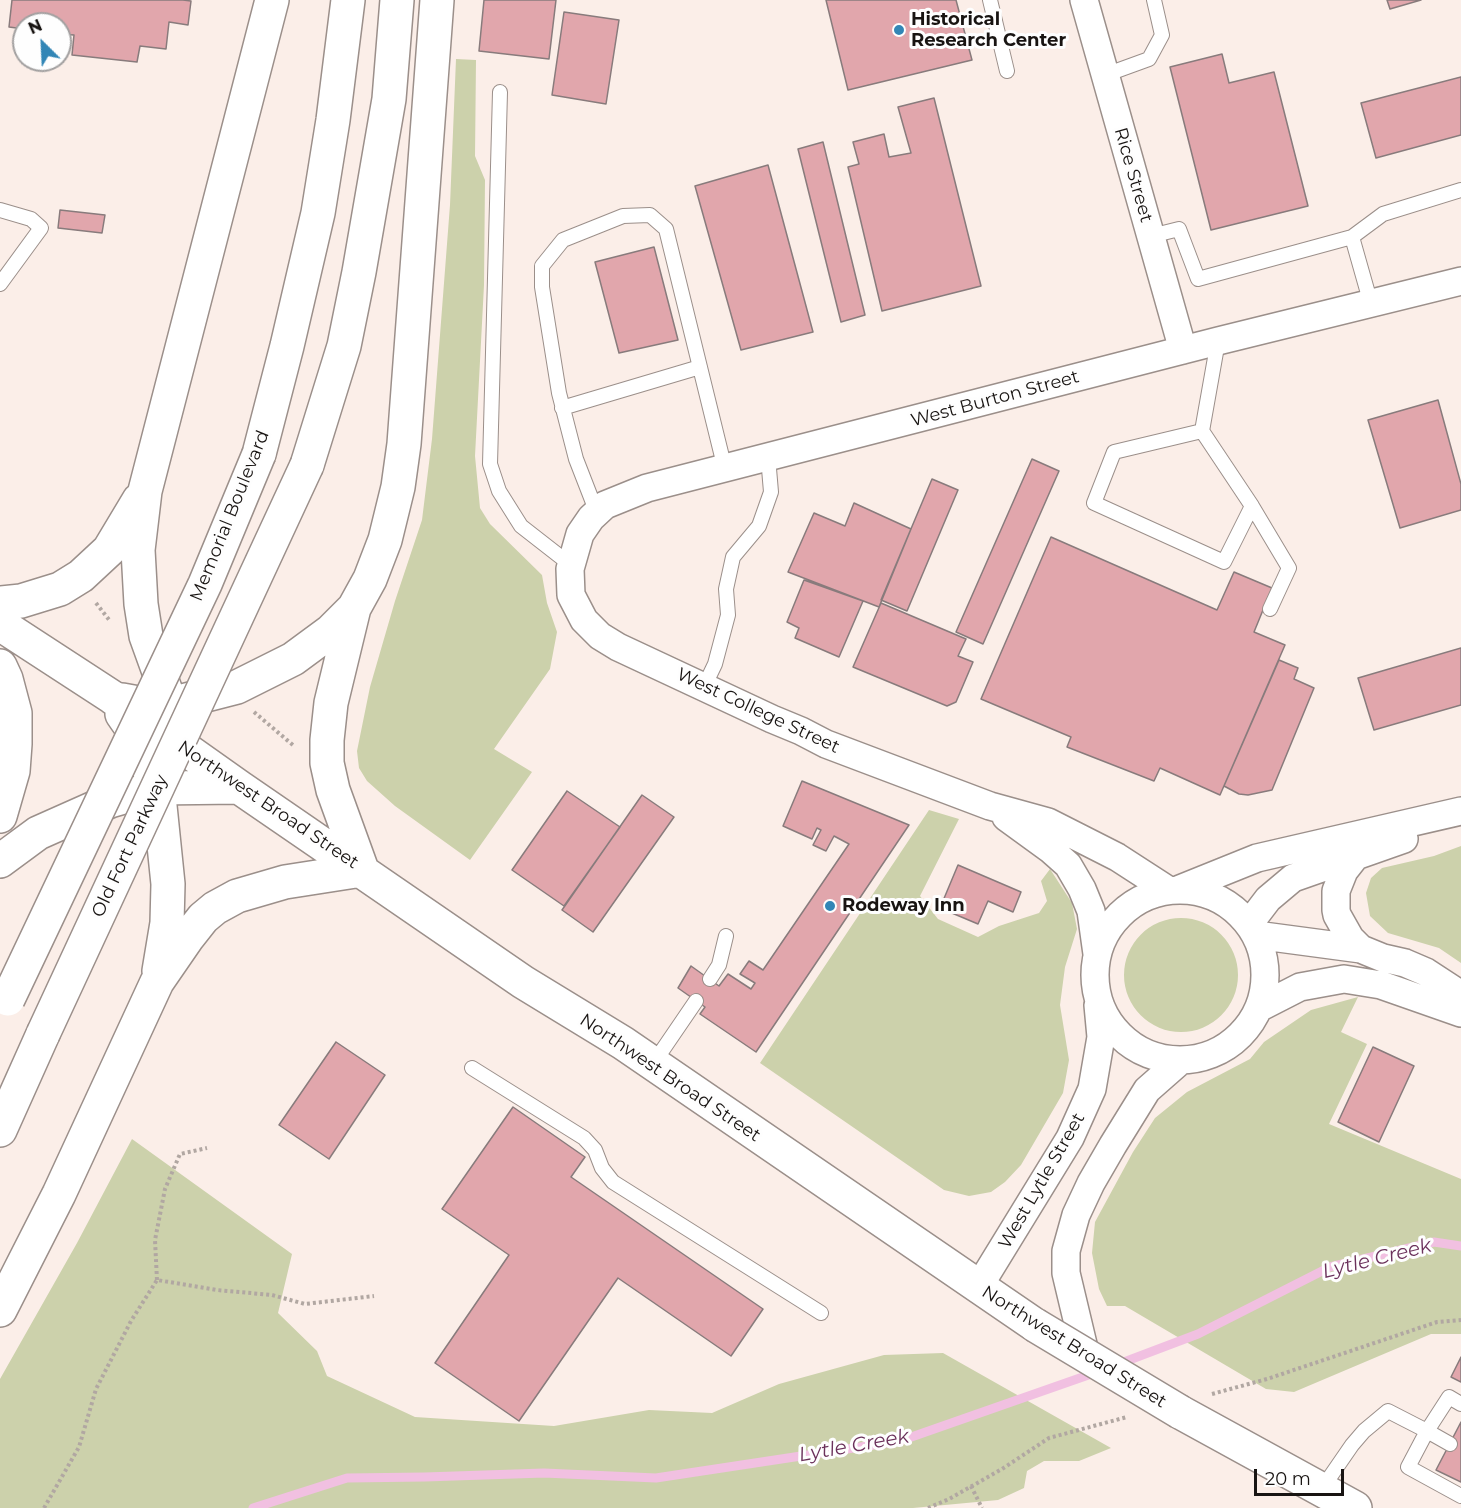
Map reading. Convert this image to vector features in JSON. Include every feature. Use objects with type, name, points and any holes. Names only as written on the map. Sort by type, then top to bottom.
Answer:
[{"type":"main road","points":[[239,787],[192,740],[164,690],[146,636],[141,604],[138,550],[145,491],[272,0]]},
{"type":"main road","name":"Memorial Boulevard","points":[[4,1007],[205,584],[259,454],[318,213],[333,120],[348,0]]},
{"type":"main road","name":"Old Fort Parkway","points":[[0,1130],[307,465],[344,346],[359,272],[388,99],[397,0]]},
{"type":"main road","points":[[0,1310],[59,1194],[157,982],[203,918],[226,900],[248,892],[285,882],[362,870],[333,790],[327,763],[327,740],[331,703],[354,608],[370,579],[385,540],[398,487],[404,444],[437,0]]},
{"type":"main road","points":[[0,603],[21,601],[60,589],[93,566],[109,550],[145,491]]},
{"type":"main road","points":[[112,697],[155,706],[237,687],[293,659],[330,632],[354,608]]},
{"type":"main road","name":"Northwest Broad Street","points":[[0,624],[112,697],[523,982],[623,1043],[978,1288],[1086,1357],[1180,1412],[1355,1508]]},
{"type":"main road","points":[[0,666],[15,713],[13,771],[0,816]]},
{"type":"main road","points":[[112,697],[130,727],[160,806],[168,884],[167,923],[157,982]]},
{"type":"main road","points":[[0,861],[38,833],[110,801],[155,788],[239,787]]},
{"type":"street","name":"Rice Street","points":[[1084,0],[1183,350]]},
{"type":"street","name":"West Burton Street","points":[[570,567],[580,534],[597,513],[605,505],[647,488],[1461,281]]},
{"type":"street","name":"West College Street","points":[[570,567],[571,595],[584,620],[600,636],[634,656],[825,744],[990,806],[1048,822],[1117,857],[1174,890]]},
{"type":"street","name":"West College Street","points":[[990,806],[1050,849],[1068,865],[1091,911],[1097,954]]},
{"type":"street","name":"West Lytle Street","points":[[978,1288],[1070,1138],[1092,1089],[1101,1037],[1094,976],[1097,954],[1104,935],[1116,918],[1131,905],[1148,896],[1174,890],[1257,858],[1461,811]]},
{"type":"street","points":[[1461,817],[1293,878],[1268,899],[1253,929],[1361,949],[1426,972],[1461,995]]},
{"type":"street","points":[[1355,857],[1344,871],[1336,891],[1336,909],[1350,938],[1361,949]]},
{"type":"street","name":"West Lytle Street","points":[[1097,998],[1106,1019],[1119,1036],[1137,1050],[1158,1058],[1180,1061],[1205,1057],[1228,1046],[1246,1030],[1259,1008],[1265,984],[1264,959],[1253,929],[1230,905],[1206,893],[1174,890]]},
{"type":"street","points":[[1259,1008],[1300,987],[1344,979],[1381,984],[1461,1013]]},
{"type":"street","points":[[1086,1357],[1066,1273],[1066,1251],[1076,1215],[1091,1183],[1148,1090],[1180,1061]]},
{"type":"lane","points":[[990,0],[1007,70]]},
{"type":"lane","points":[[1105,75],[1149,59],[1162,35],[1154,0]]},
{"type":"lane","points":[[500,92],[490,464],[499,490],[521,526],[570,567]]},
{"type":"lane","points":[[1151,236],[1179,229],[1198,279],[1352,237],[1383,214],[1461,190]]},
{"type":"lane","points":[[0,210],[31,219],[41,228],[0,284]]},
{"type":"lane","points":[[597,513],[576,459],[562,408],[542,287],[542,266],[563,240],[623,216],[650,215],[666,229],[725,469]]},
{"type":"lane","points":[[1352,237],[1371,304]]},
{"type":"lane","points":[[1218,341],[1203,431],[1290,568],[1270,609]]},
{"type":"lane","points":[[562,408],[700,367]]},
{"type":"lane","points":[[1203,431],[1114,452],[1094,503],[1224,562],[1252,506]]},
{"type":"lane","points":[[704,687],[715,664],[728,615],[726,589],[733,557],[759,526],[771,492],[768,458]]},
{"type":"lane","points":[[710,979],[719,965],[726,936]]},
{"type":"lane","points":[[653,1064],[696,1001]]},
{"type":"lane","points":[[472,1068],[584,1138],[595,1150],[602,1168],[613,1182],[821,1313]]},
{"type":"lane","points":[[1461,1404],[1449,1397],[1408,1467],[1461,1496]]},
{"type":"lane","points":[[1321,1490],[1352,1445],[1364,1431],[1388,1411],[1450,1444]]},
{"type":"path","points":[[95,602],[114,626]]},
{"type":"path","points":[[247,707],[300,750]]},
{"type":"path","points":[[44,1508],[79,1447],[96,1389],[131,1321],[157,1280],[155,1240],[165,1189],[180,1154],[207,1148]]},
{"type":"path","points":[[157,1280],[216,1290],[272,1295],[305,1304],[374,1296]]},
{"type":"path","points":[[971,1486],[982,1508]]},
{"type":"green space","points":[[456,59],[476,60],[475,156],[485,180],[484,285],[475,456],[480,508],[490,524],[542,575],[547,603],[557,632],[550,669],[494,749],[532,772],[470,860],[395,806],[367,781],[359,768],[357,751],[370,687],[422,520],[432,439],[450,205]]},
{"type":"green space","points":[[929,810],[959,819],[920,896],[938,919],[978,937],[999,926],[1039,913],[1047,901],[1041,881],[1050,869],[1072,903],[1077,929],[1065,967],[1060,1005],[1069,1060],[1063,1093],[1021,1165],[1005,1182],[991,1192],[969,1196],[944,1190],[760,1063]]},
{"type":"green space","points":[[1461,846],[1461,963],[1439,948],[1388,933],[1370,916],[1366,893],[1371,878],[1382,868],[1434,856]]},
{"type":"green space","points":[[1181,918],[1203,923],[1221,935],[1233,953],[1238,975],[1233,997],[1221,1015],[1203,1027],[1181,1032],[1159,1027],[1141,1015],[1129,997],[1124,975],[1129,953],[1141,935],[1159,923]]},
{"type":"green space","points":[[1358,997],[1341,1032],[1367,1044],[1329,1124],[1461,1179],[1461,1334],[1431,1334],[1294,1392],[1266,1389],[1125,1306],[1107,1306],[1099,1289],[1092,1253],[1095,1222],[1133,1152],[1155,1118],[1187,1092],[1250,1059],[1264,1042],[1311,1010]]},
{"type":"green space","points":[[132,1139],[292,1254],[278,1313],[317,1351],[327,1376],[415,1417],[554,1426],[649,1410],[712,1413],[779,1384],[884,1355],[943,1353],[1111,1448],[1079,1461],[1044,1461],[1027,1471],[1024,1488],[998,1500],[913,1508],[0,1508],[0,1379],[77,1243]]},
{"type":"building","points":[[12,0],[191,1],[188,25],[169,22],[166,49],[140,46],[137,62],[72,55],[74,35],[72,35],[72,12],[12,12],[12,27],[9,27]]},
{"type":"building","points":[[484,0],[556,0],[549,59],[479,51]]},
{"type":"building","name":"Historical Research Center","points":[[826,0],[956,0],[972,60],[848,90]]},
{"type":"building","points":[[1387,0],[1421,0],[1390,9]]},
{"type":"building","points":[[564,12],[619,20],[606,104],[552,95]]},
{"type":"building","points":[[1222,54],[1229,83],[1274,72],[1308,206],[1211,230],[1170,67]]},
{"type":"building","points":[[1461,77],[1461,135],[1376,158],[1361,103]]},
{"type":"building","points":[[934,98],[981,286],[882,311],[848,167],[859,164],[853,142],[884,134],[889,157],[911,153],[898,107]]},
{"type":"building","points":[[823,142],[865,315],[841,322],[798,149]]},
{"type":"building","points":[[768,165],[813,332],[741,350],[695,186]]},
{"type":"building","points":[[60,210],[105,215],[102,233],[58,228]]},
{"type":"building","points":[[654,247],[678,340],[619,353],[595,262]]},
{"type":"building","points":[[1438,400],[1461,484],[1461,510],[1400,528],[1368,420]]},
{"type":"building","points":[[1032,459],[1059,471],[983,644],[956,632]]},
{"type":"building","points":[[932,479],[958,490],[907,611],[881,600]]},
{"type":"building","points":[[854,503],[911,529],[879,607],[788,572],[814,513],[845,526]]},
{"type":"building","points":[[1051,537],[1217,610],[1234,572],[1272,588],[1254,632],[1285,645],[1220,795],[1160,768],[1154,781],[1067,747],[1071,737],[981,699]]},
{"type":"building","points":[[804,580],[863,601],[839,657],[795,638],[799,628],[787,622]]},
{"type":"building","points":[[881,603],[966,639],[958,656],[973,662],[956,702],[947,706],[853,667]]},
{"type":"building","points":[[1461,648],[1461,705],[1374,730],[1358,678]]},
{"type":"building","points":[[1279,660],[1298,668],[1294,679],[1314,688],[1272,790],[1248,795],[1239,794],[1224,786]]},
{"type":"building","name":"Rodeway Inn","points":[[802,781],[909,825],[756,1052],[700,1014],[705,1007],[678,988],[691,966],[719,986],[728,974],[751,989],[755,983],[740,974],[749,961],[763,970],[849,844],[834,836],[826,851],[813,845],[821,830],[817,828],[812,839],[783,826]]},
{"type":"building","points":[[567,791],[620,827],[564,906],[512,870]]},
{"type":"building","points":[[642,795],[674,817],[593,932],[562,910]]},
{"type":"building","points":[[958,865],[1021,892],[1013,912],[988,901],[978,924],[940,908]]},
{"type":"building","points":[[336,1042],[385,1075],[329,1159],[279,1125]]},
{"type":"building","points":[[1373,1047],[1414,1066],[1379,1142],[1338,1122]]},
{"type":"building","points":[[513,1107],[585,1157],[571,1177],[763,1309],[731,1356],[618,1278],[519,1421],[435,1363],[509,1255],[442,1209]]},
{"type":"building","points":[[1461,1357],[1461,1382],[1451,1377]]},
{"type":"building","points":[[1461,1422],[1461,1482],[1436,1470]]},
{"type":"waterway","name":"Lytle Creek","points":[[1116,1365],[1198,1334],[1330,1267],[1434,1242],[1461,1246]]},
{"type":"waterway","name":"Lytle Creek","points":[[253,1508],[347,1478],[544,1473],[656,1478],[900,1441],[1097,1372]]},
{"type":"place","name":"Historical Research Center","points":[[899,30]]},
{"type":"place","name":"Rodeway Inn","points":[[830,906]]}]
